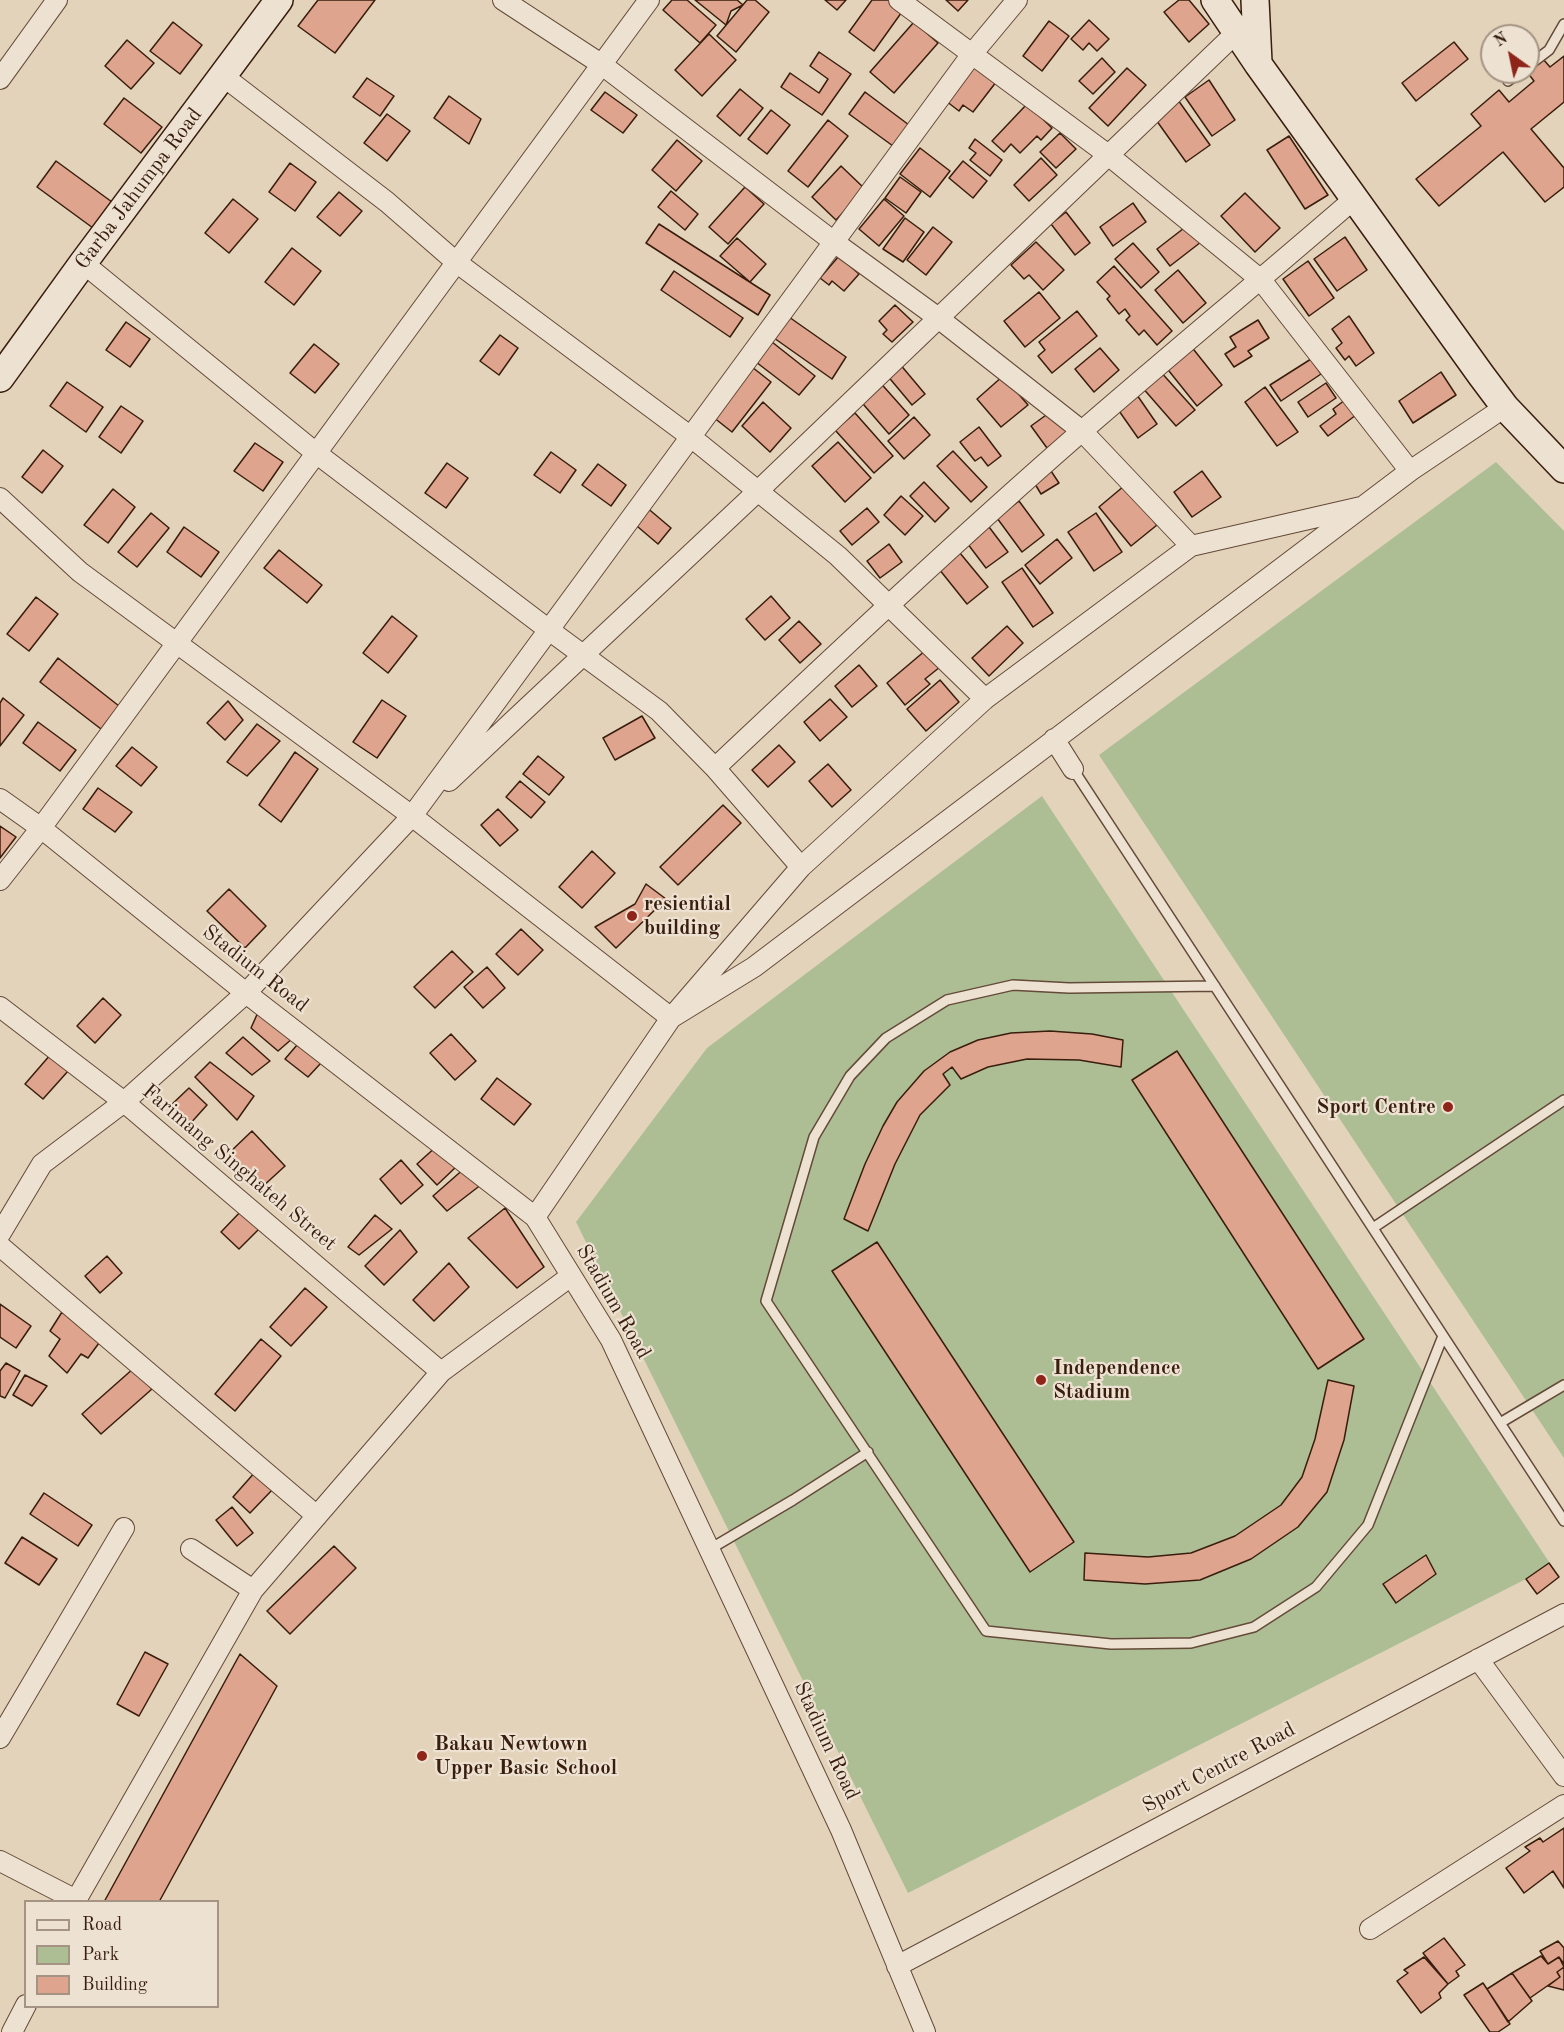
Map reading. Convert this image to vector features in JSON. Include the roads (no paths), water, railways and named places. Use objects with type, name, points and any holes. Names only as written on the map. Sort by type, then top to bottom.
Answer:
[{"type":"street","points":[[0,79],[57,0]]},
{"type":"street","name":"Garba Jahumpa Road","points":[[0,378],[279,0]]},
{"type":"street","points":[[503,0],[602,64],[834,242],[937,317],[1082,431],[1191,546]]},
{"type":"street","points":[[0,880],[41,828],[649,0]]},
{"type":"street","points":[[899,0],[1107,154],[1261,280],[1410,471]]},
{"type":"street","points":[[412,816],[972,54],[1017,0]]},
{"type":"street","points":[[1215,0],[1354,199],[1505,407],[1564,469]]},
{"type":"street","points":[[1255,0],[1258,64]]},
{"type":"street","points":[[0,1234],[42,1164],[124,1102],[246,993],[412,816],[758,491],[1236,32]]},
{"type":"street","points":[[223,76],[387,202],[456,262],[691,437],[838,556],[986,699]]},
{"type":"street","points":[[716,768],[888,605],[1082,431],[1354,199]]},
{"type":"street","points":[[83,263],[316,453],[659,711],[716,768],[801,867]]},
{"type":"street","points":[[671,1017],[754,967],[1361,507],[1505,407]]},
{"type":"street","points":[[0,498],[80,572],[412,816],[671,1017]]},
{"type":"street","points":[[535,1217],[671,1017],[801,867],[986,699],[1191,546],[1361,507]]},
{"type":"street","points":[[1054,740],[1073,769]]},
{"type":"street","name":"Stadium Road","points":[[0,799],[41,828],[246,993],[535,1217],[611,1340],[710,1549],[842,1830],[897,1966],[919,2029]]},
{"type":"street","name":"Farimang Singhateh Street","points":[[0,1007],[124,1102],[441,1372]]},
{"type":"street","points":[[0,1246],[317,1516]]},
{"type":"street","points":[[77,1900],[253,1590],[441,1372],[572,1276]]},
{"type":"street","points":[[0,1738],[124,1528]]},
{"type":"street","points":[[191,1549],[253,1590]]},
{"type":"street","name":"Sport Centre Road","points":[[897,1966],[1564,1614]]},
{"type":"street","points":[[1478,1659],[1564,1776]]},
{"type":"street","points":[[1370,1929],[1564,1805]]},
{"type":"street","points":[[0,1861],[74,1900]]},
{"type":"street","points":[[12,2032],[24,2008]]},
{"type":"lane","points":[[1540,57],[1549,50],[1564,24]]},
{"type":"lane","points":[[1073,769],[1564,1521]]},
{"type":"lane","points":[[1215,986],[1069,988],[1013,985],[947,1000],[886,1038],[850,1076],[814,1137],[766,1301],[986,1631],[1111,1644],[1191,1643],[1254,1627],[1316,1587],[1368,1525],[1443,1336]]},
{"type":"lane","points":[[1373,1228],[1564,1100]]},
{"type":"lane","points":[[1500,1423],[1564,1385]]},
{"type":"lane","points":[[710,1549],[868,1452]]},
{"type":"place","name":"resiential building","points":[[632,916]]},
{"type":"place","name":"Sport Centre","points":[[1448,1107]]},
{"type":"place","name":"Independence Stadium","points":[[1041,1380]]},
{"type":"place","name":"Bakau Newtown Upper Basic School","points":[[422,1756]]}]
